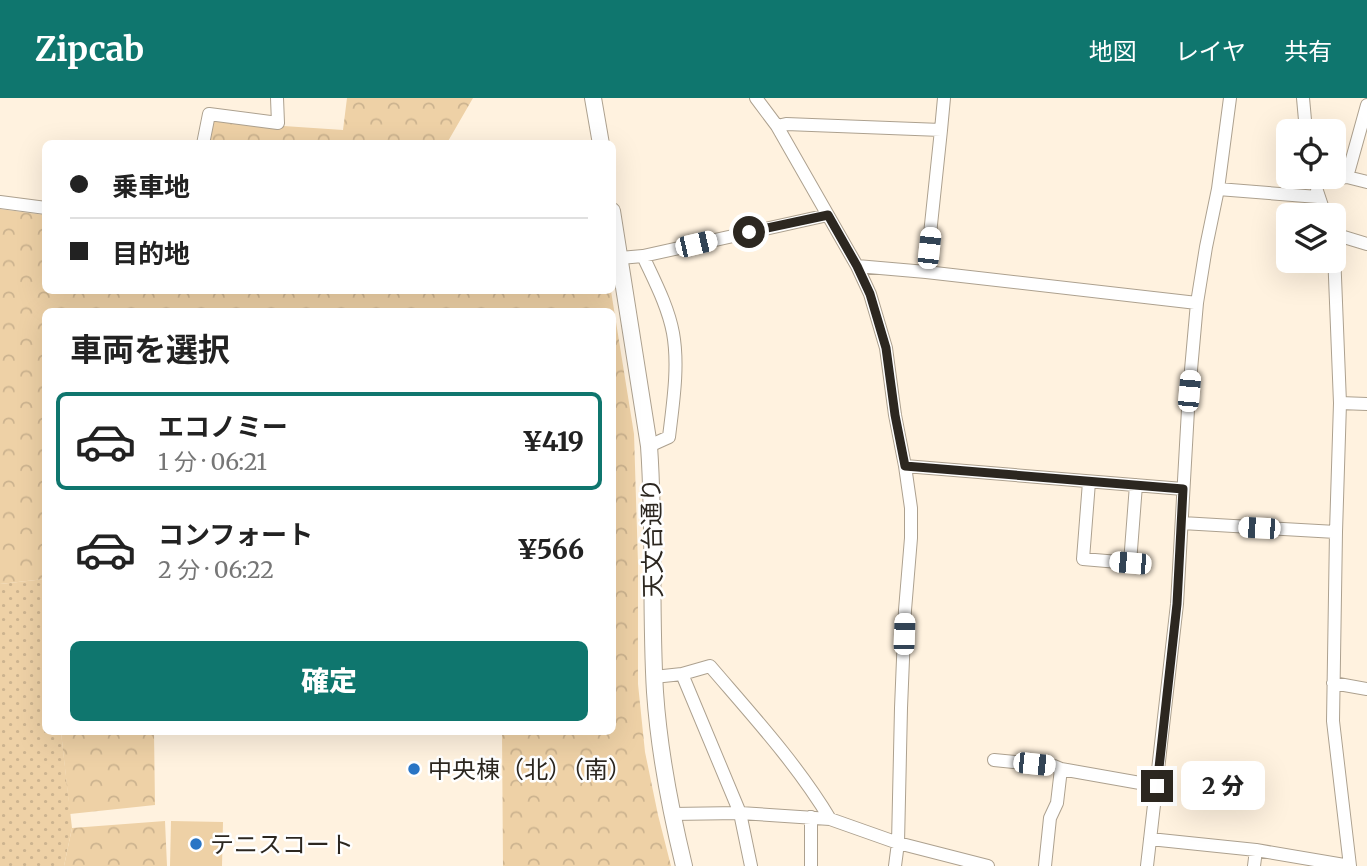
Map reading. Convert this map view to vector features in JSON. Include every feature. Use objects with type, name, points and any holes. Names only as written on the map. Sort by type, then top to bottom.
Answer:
[{"type":"main road","points":[[593,98],[600,140]]},
{"type":"main road","name":"天文台通り","points":[[616,234],[649,446],[652,483],[654,677],[661,753],[671,814],[684,866]]},
{"type":"street","points":[[204,140],[209,114],[278,123],[277,98]]},
{"type":"street","points":[[757,98],[777,126],[857,266],[870,294],[886,348],[911,508],[895,866]]},
{"type":"street","points":[[926,272],[944,98]]},
{"type":"street","points":[[1147,866],[1177,604],[1197,303],[1218,189],[1230,98]]},
{"type":"street","points":[[1303,98],[1305,119]]},
{"type":"street","points":[[1367,104],[1347,177],[1367,183]]},
{"type":"street","points":[[777,126],[786,124],[942,130]]},
{"type":"street","points":[[1218,189],[1318,197]]},
{"type":"street","points":[[1317,189],[1320,203]]},
{"type":"street","points":[[0,202],[42,207]]},
{"type":"street","points":[[620,258],[643,256],[828,215]]},
{"type":"street","points":[[1346,238],[1367,244]]},
{"type":"street","points":[[643,256],[673,333],[676,385],[668,437],[649,446]]},
{"type":"street","points":[[857,266],[1197,303]]},
{"type":"street","points":[[1150,839],[1256,850],[1350,866],[1333,721],[1340,403],[1335,273]]},
{"type":"street","points":[[1340,403],[1367,404]]},
{"type":"street","points":[[905,466],[1183,489]]},
{"type":"street","points":[[1090,482],[1083,559],[1130,563],[1136,485]]},
{"type":"street","points":[[1182,523],[1336,532]]},
{"type":"street","points":[[654,677],[682,674],[710,666],[752,714],[830,819]]},
{"type":"street","points":[[682,674],[740,813],[751,866]]},
{"type":"street","points":[[1334,683],[1367,689]]},
{"type":"street","points":[[994,761],[1054,766],[1157,786]]},
{"type":"street","points":[[1045,866],[1050,818],[1057,803],[1061,769]]},
{"type":"street","points":[[671,814],[740,813],[830,819],[898,843],[988,866]]},
{"type":"street","points":[[811,817],[811,866]]},
{"type":"street","points":[[1254,866],[1256,850]]},
{"type":"green space","points":[[347,98],[473,98],[449,140],[207,140],[211,121],[343,130]]},
{"type":"green space","points":[[0,209],[42,215],[42,294],[611,294],[614,308],[42,308],[42,579],[0,584]]},
{"type":"green space","points":[[616,322],[634,434],[638,684],[645,752],[671,866],[503,866],[502,735],[616,735]]},
{"type":"green space","points":[[42,579],[42,735],[61,735],[72,828],[64,866],[0,866],[0,584]]},
{"type":"green space","points":[[61,735],[154,735],[155,805],[70,814]]},
{"type":"green space","points":[[165,821],[167,866],[64,866],[72,828]]},
{"type":"green space","name":"テニスコート","points":[[171,821],[223,822],[222,866],[170,866]]},
{"type":"place","name":"中央棟（北）（南）","points":[[414,769]]},
{"type":"place","name":"テニスコート","points":[[196,844]]},
{"type":"route","points":[[749,232],[828,215],[870,294],[886,348],[905,466],[1183,489],[1177,604],[1157,786]]}]
